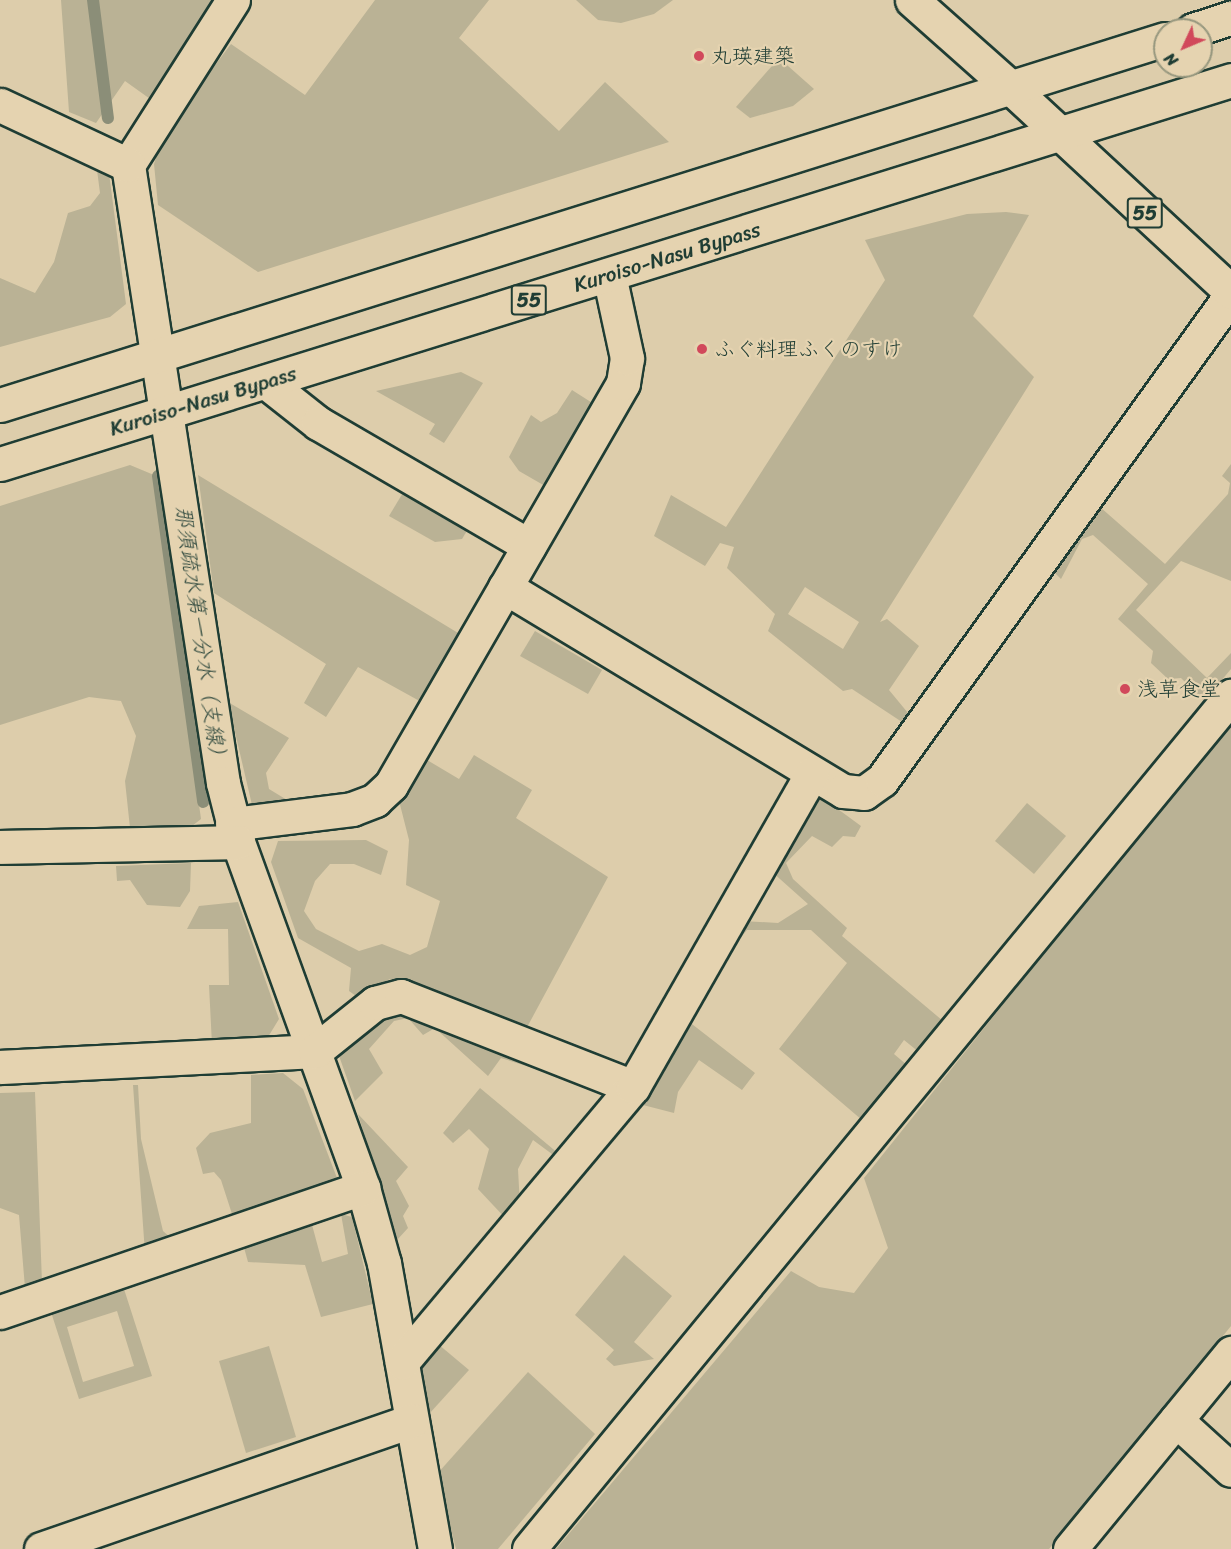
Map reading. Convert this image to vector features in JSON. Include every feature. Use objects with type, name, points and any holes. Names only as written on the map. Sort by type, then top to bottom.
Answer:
[{"type":"street","points":[[233,0],[129,165],[235,833],[363,1188],[402,1362],[435,1549]]},
{"type":"street","points":[[912,0],[1011,88]]},
{"type":"street","points":[[1213,24],[1231,18]]},
{"type":"street","points":[[0,405],[159,357],[1153,43]]},
{"type":"street","name":"Kuroiso-Nasu Bypass","points":[[0,464],[1231,80]]},
{"type":"street","name":"55","points":[[1011,88],[1231,293]]},
{"type":"street","points":[[0,105],[129,165]]},
{"type":"street","points":[[0,847],[235,833],[324,814],[375,800],[391,785],[623,383],[627,358],[609,275]]},
{"type":"street","points":[[505,587],[843,791],[864,793],[882,780],[1231,293]]},
{"type":"street","points":[[266,382],[318,423],[529,546]]},
{"type":"street","points":[[530,1549],[1231,696]]},
{"type":"street","points":[[402,1362],[633,1087],[812,773]]},
{"type":"street","points":[[0,1067],[315,1051],[375,1003],[401,996],[633,1087]]},
{"type":"street","points":[[0,1312],[363,1188]]},
{"type":"street","points":[[1070,1549],[1231,1353]]},
{"type":"street","points":[[1176,1420],[1231,1470]]},
{"type":"street","points":[[40,1549],[411,1421]]},
{"type":"shaded area","points":[[61,0],[219,0],[153,101],[125,81],[96,123],[69,112]]},
{"type":"shaded area","points":[[375,0],[489,0],[459,38],[559,131],[605,82],[669,142],[258,272],[158,205],[154,164],[164,133],[231,44],[305,95]]},
{"type":"shaded area","points":[[576,0],[673,0],[654,14],[621,23],[598,20]]},
{"type":"shaded area","points":[[779,58],[814,89],[793,106],[750,118],[736,107]]},
{"type":"shaded area","points":[[97,170],[109,173],[126,304],[110,317],[0,347],[0,278],[35,293],[54,262],[68,213],[90,206],[100,193]]},
{"type":"shaded area","points":[[1006,212],[1029,215],[973,316],[1034,377],[880,622],[887,619],[919,646],[889,690],[908,713],[902,722],[852,689],[843,691],[768,631],[775,614],[727,568],[734,547],[720,543],[705,566],[654,536],[671,495],[726,527],[885,280],[865,240],[967,214]],"holes":[[[805,587],[859,622],[843,649],[788,614]]]},
{"type":"shaded area","points":[[461,372],[483,383],[444,443],[429,434],[435,424],[376,391]]},
{"type":"shaded area","points":[[572,390],[594,404],[545,486],[519,471],[509,457],[531,415],[541,422],[557,413]]},
{"type":"shaded area","points":[[1231,464],[1231,581],[1181,561],[1136,610],[1207,678],[1231,653],[1231,669],[1204,701],[1181,678],[1168,679],[1151,663],[1153,651],[1118,619],[1148,584],[1093,535],[1082,539],[1061,579],[1052,570],[1100,507],[1165,564],[1228,494],[1230,483],[1222,476]]},
{"type":"shaded area","points":[[130,465],[154,475],[201,819],[192,826],[130,828],[125,781],[136,736],[121,701],[89,697],[0,725],[0,506]]},
{"type":"shaded area","points":[[198,475],[463,636],[425,704],[358,667],[326,717],[304,703],[326,664],[214,593]]},
{"type":"shaded area","points":[[404,491],[468,529],[462,539],[435,542],[389,516]]},
{"type":"shaded area","points":[[535,631],[602,670],[588,694],[520,656]]},
{"type":"shaded area","points":[[228,702],[289,738],[266,773],[269,789],[292,803],[252,805]]},
{"type":"shaded area","points":[[1231,720],[1231,1326],[1049,1549],[556,1549],[791,1271],[819,1287],[854,1293],[888,1248],[864,1178]]},
{"type":"shaded area","points":[[417,754],[459,779],[474,755],[532,790],[516,818],[608,877],[525,1031],[390,979],[356,996],[349,991],[351,968],[298,938],[271,862],[278,841],[366,840],[388,851],[381,875],[354,864],[330,864],[315,881],[304,911],[316,929],[359,951],[382,944],[410,955],[427,947],[440,901],[406,885],[409,840],[396,789]]},
{"type":"shaded area","points":[[816,793],[861,826],[855,837],[843,836],[832,847],[812,836],[786,863],[793,879],[847,928],[842,936],[949,1026],[925,1057],[904,1040],[894,1054],[914,1071],[869,1126],[779,1049],[847,963],[811,930],[747,930],[726,955],[742,921],[778,923],[808,904],[771,871]]},
{"type":"shaded area","points":[[1027,803],[1066,836],[1034,874],[995,841]]},
{"type":"shaded area","points":[[191,863],[190,891],[180,907],[147,905],[130,880],[117,881],[116,866]]},
{"type":"shaded area","points":[[238,902],[279,1019],[268,1037],[212,1045],[209,985],[229,985],[228,929],[187,929],[199,906]]},
{"type":"shaded area","points":[[394,1010],[561,1071],[561,1077],[501,1058],[488,1076],[435,1028],[423,1035],[408,1018],[394,1021],[369,1049],[383,1073],[355,1101],[338,1053]]},
{"type":"shaded area","points":[[688,1021],[755,1073],[742,1090],[699,1060],[678,1092],[674,1113],[643,1105],[616,1130]]},
{"type":"shaded area","points":[[283,1073],[303,1089],[337,1178],[331,1192],[145,1253],[133,1085],[138,1085],[141,1139],[163,1231],[172,1239],[225,1224],[232,1214],[221,1180],[214,1172],[203,1174],[196,1148],[210,1133],[251,1123],[251,1075]]},
{"type":"shaded area","points":[[480,1088],[559,1154],[556,1157],[533,1140],[518,1169],[520,1206],[508,1221],[478,1189],[489,1149],[469,1129],[453,1143],[443,1133]]},
{"type":"shaded area","points":[[35,1092],[42,1283],[25,1288],[19,1215],[0,1208],[0,1093]]},
{"type":"shaded area","points":[[358,1114],[408,1167],[396,1181],[409,1206],[403,1216],[408,1228],[397,1240]]},
{"type":"shaded area","points":[[341,1214],[352,1217],[373,1304],[321,1317],[305,1265],[248,1262],[243,1244],[311,1221],[322,1262],[348,1254]]},
{"type":"shaded area","points":[[624,1255],[672,1296],[634,1342],[654,1359],[614,1366],[606,1359],[614,1350],[575,1315]]},
{"type":"shaded area","points":[[124,1289],[152,1376],[79,1399],[51,1312]],"holes":[[[117,1311],[134,1366],[83,1382],[67,1327]]]},
{"type":"shaded area","points":[[438,1344],[469,1370],[429,1414],[421,1364]]},
{"type":"shaded area","points":[[269,1346],[296,1437],[246,1453],[219,1361]]},
{"type":"shaded area","points":[[528,1372],[595,1434],[498,1549],[456,1549],[437,1474]]},
{"type":"waterway","name":"那須疏水第一分水（支線）","points":[[93,0],[108,118]]},
{"type":"waterway","name":"那須疏水第一分水（支線）","points":[[158,476],[203,802]]},
{"type":"place","name":"丸瑛建築","points":[[699,56]]},
{"type":"place","name":"ふぐ料理ふくのすけ","points":[[702,349]]},
{"type":"place","name":"浅草食堂","points":[[1125,689]]}]
